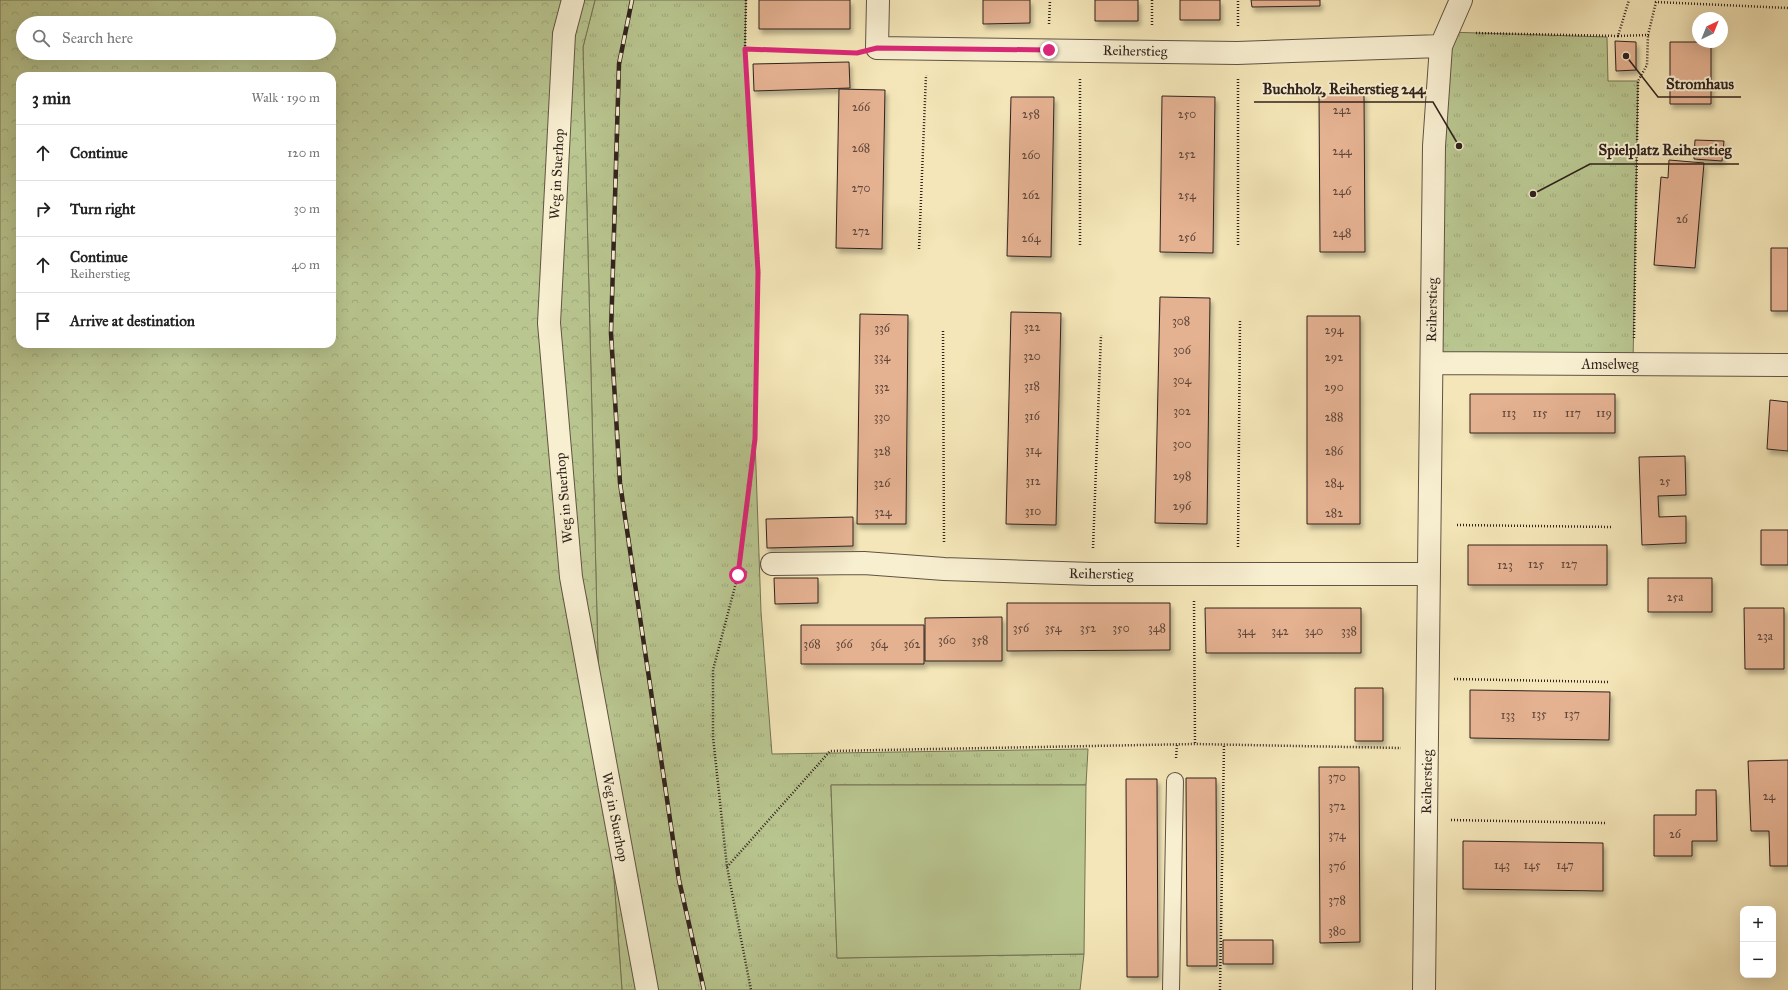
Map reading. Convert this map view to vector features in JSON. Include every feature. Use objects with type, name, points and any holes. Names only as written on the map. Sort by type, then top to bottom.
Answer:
[{"type":"street","name":"Weg in Suerhop","points":[[573,0],[564,34],[549,323],[571,577],[647,990]]},
{"type":"street","points":[[877,48],[878,0]]},
{"type":"street","name":"Reiherstieg","points":[[1424,990],[1434,146],[1444,39],[1460,0]]},
{"type":"street","name":"Reiherstieg","points":[[877,48],[1238,52],[1444,39]]},
{"type":"street","name":"Amselweg","points":[[1432,363],[1788,365]]},
{"type":"street","name":"Reiherstieg","points":[[772,564],[864,563],[944,569],[1092,574],[1429,574]]},
{"type":"lane","points":[[1170,990],[1175,781]]},
{"type":"path","points":[[746,0],[745,49],[758,272],[755,439],[738,575],[713,670],[713,737],[727,867],[751,990]]},
{"type":"path","points":[[1618,36],[1629,0]]},
{"type":"path","points":[[1633,364],[1638,81],[1647,65],[1648,35],[1656,1],[1788,8]]},
{"type":"path","points":[[1444,39],[1648,35]]},
{"type":"path","points":[[745,49],[857,53],[877,48]]},
{"type":"path","points":[[920,249],[927,48]]},
{"type":"path","points":[[1080,50],[1080,245]]},
{"type":"path","points":[[1238,52],[1238,245]]},
{"type":"path","points":[[1238,574],[1240,321]]},
{"type":"path","points":[[943,331],[944,569]]},
{"type":"path","points":[[1092,574],[1101,335]]},
{"type":"path","points":[[1430,524],[1612,528]]},
{"type":"path","points":[[1193,574],[1194,744]]},
{"type":"path","points":[[1428,678],[1608,682]]},
{"type":"path","points":[[727,867],[830,751],[1194,744],[1427,748]]},
{"type":"path","points":[[1220,990],[1224,745]]},
{"type":"path","points":[[1426,820],[1607,823]]},
{"type":"green space","points":[[0,0],[595,0],[583,47],[598,658],[622,990],[0,990]]},
{"type":"green space","points":[[595,0],[746,0],[745,49],[759,272],[755,439],[761,612],[772,754],[1088,749],[1086,785],[831,785],[837,958],[1084,954],[1080,990],[622,990],[598,658],[583,47]]},
{"type":"green space","points":[[1447,32],[1607,37],[1608,81],[1638,81],[1633,364],[1432,363]]},
{"type":"green space","points":[[831,785],[1086,785],[1084,954],[837,958]]},
{"type":"building","points":[[759,0],[850,0],[850,29],[759,29]]},
{"type":"building","points":[[983,0],[1030,0],[1030,23],[983,24]]},
{"type":"building","points":[[1095,0],[1138,0],[1138,21],[1095,21]]},
{"type":"building","points":[[1180,0],[1220,0],[1220,20],[1180,20]]},
{"type":"building","points":[[1251,0],[1320,0],[1320,6],[1252,7]]},
{"type":"building","points":[[1615,41],[1636,42],[1636,70],[1616,71]]},
{"type":"building","points":[[1670,42],[1692,42],[1692,48],[1711,48],[1711,104],[1670,104]]},
{"type":"building","points":[[849,62],[850,88],[754,91],[753,64]]},
{"type":"building","points":[[839,89],[885,90],[882,249],[836,248]]},
{"type":"building","points":[[1319,94],[1364,94],[1365,252],[1320,252]]},
{"type":"building","points":[[1162,96],[1215,97],[1213,253],[1160,252]]},
{"type":"building","points":[[1011,97],[1054,97],[1051,257],[1007,256]]},
{"type":"building","points":[[1695,140],[1724,141],[1722,161],[1694,159]]},
{"type":"building","points":[[1669,160],[1704,163],[1695,268],[1654,265],[1661,177],[1668,178]]},
{"type":"building","points":[[1771,248],[1788,248],[1788,311],[1771,311]]},
{"type":"building","points":[[1160,297],[1210,298],[1207,524],[1155,523]]},
{"type":"building","points":[[1011,312],[1061,313],[1056,525],[1006,524]]},
{"type":"building","points":[[860,314],[908,315],[906,524],[857,524]]},
{"type":"building","points":[[1307,316],[1360,316],[1360,524],[1307,524]]},
{"type":"building","points":[[1470,394],[1615,394],[1615,433],[1470,433]]},
{"type":"building","points":[[1770,400],[1788,402],[1788,451],[1767,449]]},
{"type":"building","points":[[1685,456],[1686,495],[1658,496],[1659,517],[1686,516],[1686,543],[1642,545],[1639,457]]},
{"type":"building","points":[[853,517],[853,546],[767,548],[766,519]]},
{"type":"building","points":[[1761,530],[1788,530],[1788,565],[1761,565]]},
{"type":"building","points":[[1468,545],[1607,545],[1607,585],[1468,585]]},
{"type":"building","points":[[774,578],[818,578],[818,603],[775,604]]},
{"type":"building","points":[[1648,578],[1712,578],[1712,612],[1648,612]]},
{"type":"building","points":[[1007,603],[1170,603],[1170,650],[1007,651]]},
{"type":"building","points":[[1205,608],[1361,608],[1361,653],[1206,653]]},
{"type":"building","points":[[1744,608],[1784,608],[1784,669],[1745,669]]},
{"type":"building","points":[[1002,617],[1002,661],[925,661],[925,618]]},
{"type":"building","points":[[801,625],[924,625],[924,664],[801,664]]},
{"type":"building","points":[[1355,688],[1383,688],[1383,741],[1355,741]]},
{"type":"building","points":[[1470,690],[1610,692],[1609,740],[1470,738]]},
{"type":"building","points":[[1788,760],[1788,866],[1770,866],[1769,831],[1751,831],[1748,761]]},
{"type":"building","points":[[1319,767],[1359,767],[1360,942],[1320,943]]},
{"type":"building","points":[[1186,778],[1216,778],[1217,966],[1187,966]]},
{"type":"building","points":[[1126,779],[1157,779],[1158,977],[1127,977]]},
{"type":"building","points":[[1696,790],[1716,790],[1717,841],[1692,841],[1692,856],[1654,856],[1654,815],[1696,815]]},
{"type":"building","points":[[1463,841],[1603,843],[1603,891],[1463,889]]},
{"type":"building","points":[[1223,940],[1273,940],[1273,964],[1223,964]]},
{"type":"railway","points":[[632,0],[619,64],[611,333],[620,483],[679,880],[704,990]]},
{"type":"place","name":"Stromhaus","points":[[1626,56]]},
{"type":"place","name":"Buchholz, Reiherstieg 244","points":[[1459,146]]},
{"type":"place","name":"Spielplatz Reiherstieg","points":[[1533,194]]},
{"type":"route","points":[[738,575],[755,439],[758,272],[745,49],[857,53],[877,48],[1049,50]]}]
